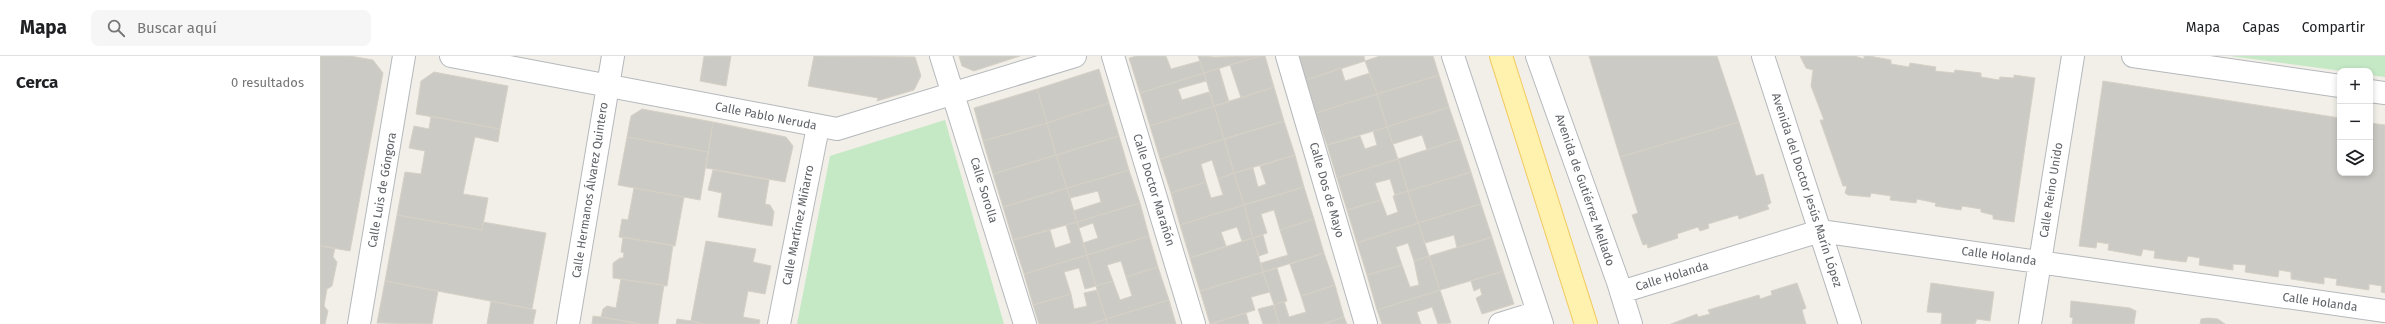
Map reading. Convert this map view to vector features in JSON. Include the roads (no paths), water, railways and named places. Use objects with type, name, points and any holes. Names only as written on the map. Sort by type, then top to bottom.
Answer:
[{"type":"main road","points":[[1501,56],[1586,324]]},
{"type":"street","name":"Calle Luis de Góngora","points":[[359,324],[404,56]]},
{"type":"street","name":"Calle Pablo Neruda","points":[[451,56],[836,130],[1075,56]]},
{"type":"street","name":"Calle Hermanos Álvarez Quintero","points":[[568,324],[613,56]]},
{"type":"street","name":"Calle Sorolla","points":[[941,56],[1025,324]]},
{"type":"street","name":"Calle Doctor Marañón","points":[[1113,56],[1194,324]]},
{"type":"street","name":"Calle Dos de Mayo","points":[[1287,56],[1366,324]]},
{"type":"street","points":[[1454,56],[1540,318],[1500,324]]},
{"type":"street","name":"Avenida de Gutiérrez Mellado","points":[[1537,56],[1631,324]]},
{"type":"street","name":"Avenida del Doctor Jesús Marín López","points":[[1763,56],[1850,324]]},
{"type":"street","name":"Calle Reino Unido","points":[[2030,324],[2073,56]]},
{"type":"street","points":[[2133,56],[2337,86]]},
{"type":"street","points":[[2373,91],[2385,93]]},
{"type":"street","name":"Calle Martínez Miñarro","points":[[778,324],[818,127]]},
{"type":"street","name":"Calle Holanda","points":[[1621,292],[1820,231],[2385,311]]}]
